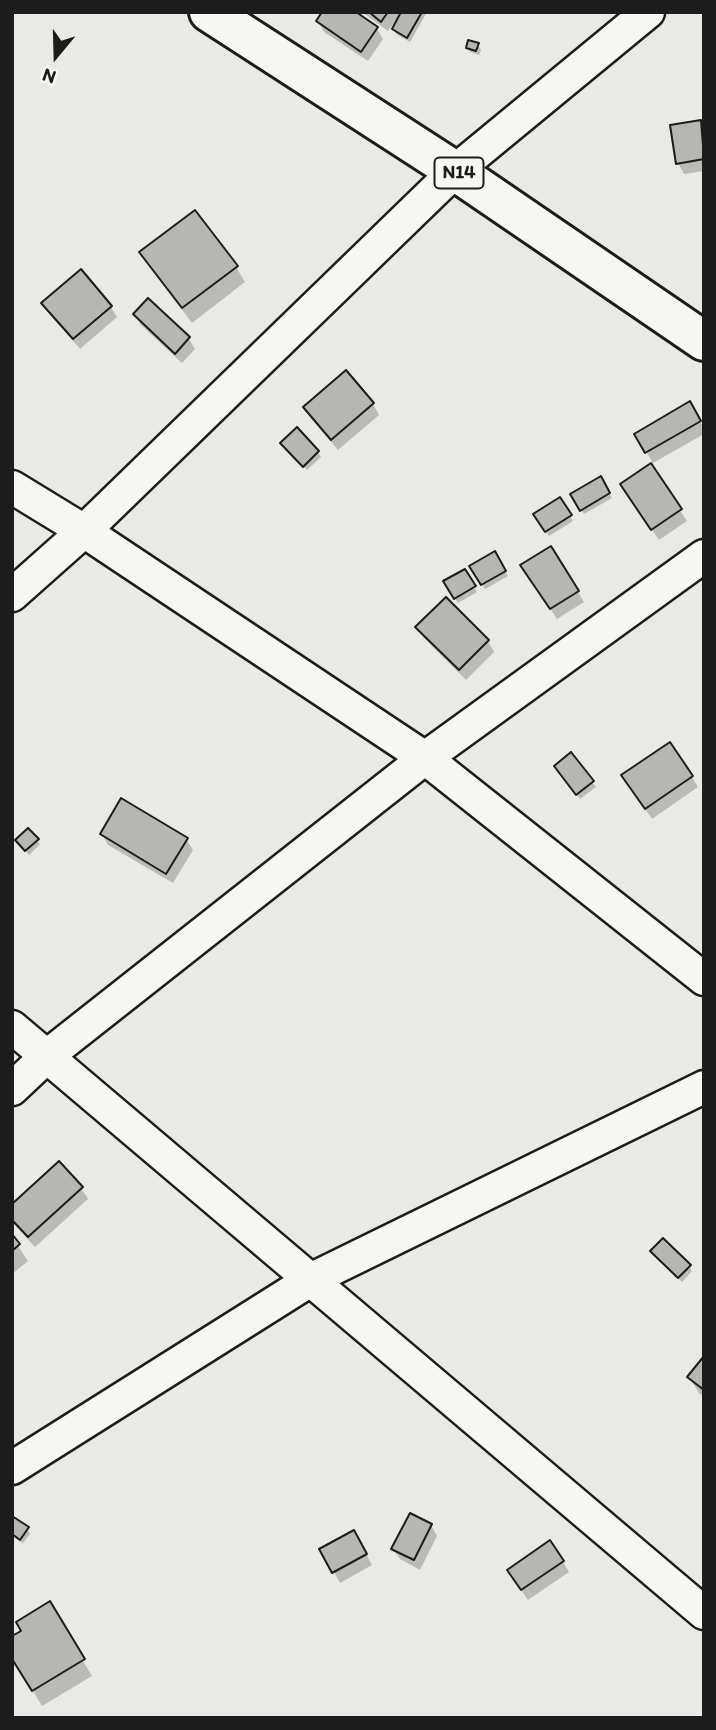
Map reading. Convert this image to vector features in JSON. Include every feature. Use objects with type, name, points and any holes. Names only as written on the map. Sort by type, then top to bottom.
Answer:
[{"type":"highway","name":"N14","points":[[209,12],[455,171],[704,341]]},
{"type":"street","points":[[12,595],[84,531],[455,171],[648,12]]},
{"type":"street","points":[[12,487],[84,531],[425,758],[704,979]]},
{"type":"street","points":[[12,1089],[47,1056],[425,758],[704,556]]},
{"type":"street","points":[[12,1027],[704,1613]]},
{"type":"street","points":[[12,1468],[312,1279],[704,1087]]},
{"type":"building","points":[[322,12],[356,12],[378,27],[361,52],[316,21]]},
{"type":"building","points":[[369,12],[388,12],[381,22]]},
{"type":"building","points":[[401,12],[422,12],[407,38],[392,29]]},
{"type":"building","points":[[468,40],[479,43],[476,51],[466,48]]},
{"type":"building","points":[[701,120],[704,159],[676,164],[670,125]]},
{"type":"building","points":[[195,210],[238,266],[182,308],[139,252]]},
{"type":"building","points":[[81,269],[112,306],[73,339],[41,303]]},
{"type":"building","points":[[148,298],[190,337],[175,354],[133,314]]},
{"type":"building","points":[[346,370],[374,403],[331,440],[303,407]]},
{"type":"building","points":[[690,401],[701,421],[645,453],[634,434]]},
{"type":"building","points":[[297,427],[319,451],[303,467],[280,443]]},
{"type":"building","points":[[651,463],[682,509],[651,530],[620,484]]},
{"type":"building","points":[[601,476],[610,493],[580,511],[570,494]]},
{"type":"building","points":[[560,497],[572,515],[545,532],[533,514]]},
{"type":"building","points":[[551,546],[579,591],[550,609],[520,565]]},
{"type":"building","points":[[495,551],[506,571],[481,585],[469,566]]},
{"type":"building","points":[[465,569],[476,586],[454,599],[443,581]]},
{"type":"building","points":[[446,597],[489,640],[459,670],[415,627]]},
{"type":"building","points":[[670,742],[693,776],[645,809],[621,775]]},
{"type":"building","points":[[571,752],[594,781],[576,795],[554,766]]},
{"type":"building","points":[[121,798],[188,838],[166,874],[100,834]]},
{"type":"building","points":[[28,828],[39,839],[25,851],[15,840]]},
{"type":"building","points":[[59,1161],[83,1187],[28,1237],[12,1220],[12,1204]]},
{"type":"building","points":[[12,1234],[20,1244],[12,1251]]},
{"type":"building","points":[[663,1238],[691,1265],[678,1278],[650,1251]]},
{"type":"building","points":[[704,1356],[704,1390],[687,1377]]},
{"type":"building","points":[[410,1513],[432,1524],[414,1560],[391,1549]]},
{"type":"building","points":[[12,1516],[29,1527],[20,1540],[12,1534]]},
{"type":"building","points":[[354,1530],[367,1554],[332,1573],[319,1549]]},
{"type":"building","points":[[550,1540],[564,1561],[521,1590],[507,1570]]},
{"type":"building","points":[[50,1601],[85,1659],[32,1691],[12,1659],[12,1636],[21,1631],[16,1622]]}]
